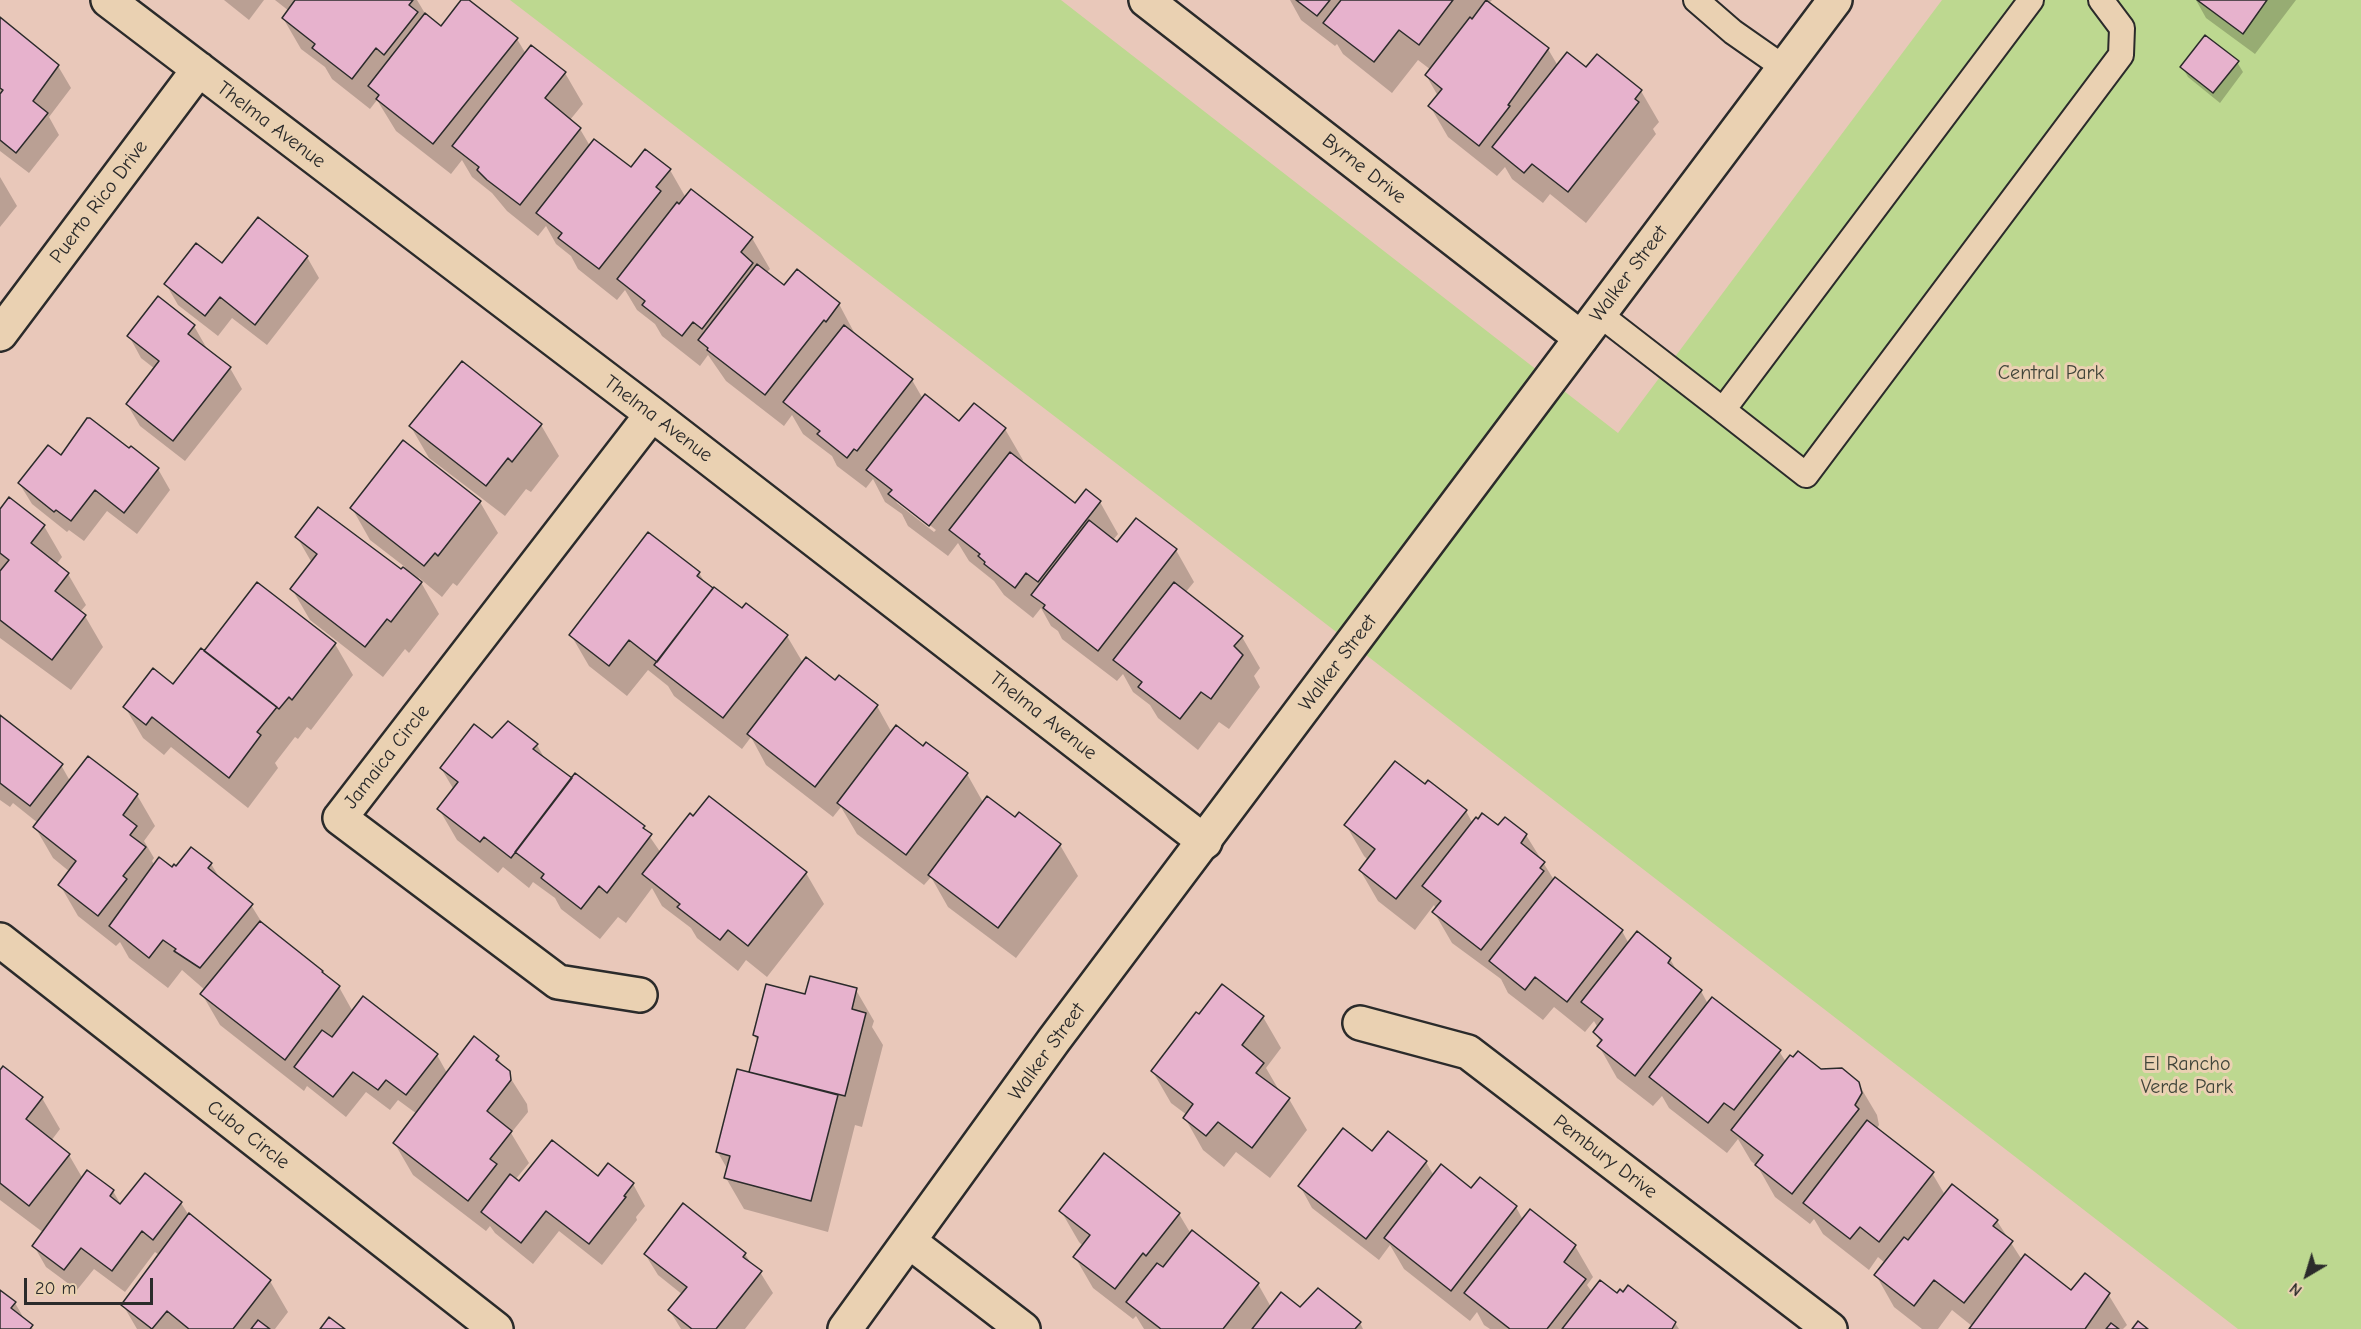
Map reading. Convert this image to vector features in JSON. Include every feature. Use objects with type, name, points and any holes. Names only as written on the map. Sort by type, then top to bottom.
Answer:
[{"type":"street","name":"Thelma Avenue","points":[[108,0],[652,414],[1205,842]]},
{"type":"street","name":"Byrne Drive","points":[[1146,0],[1590,326]]},
{"type":"street","name":"Walker Street","points":[[845,1329],[1054,1041],[1835,0]]},
{"type":"street","name":"Puerto Rico Drive","points":[[0,334],[199,69]]},
{"type":"street","name":"Jamaica Circle","points":[[640,995],[558,982],[340,818],[652,414]]},
{"type":"street","name":"Cuba Circle","points":[[0,940],[496,1329]]},
{"type":"street","name":"Pembury Drive","points":[[1360,1023],[1468,1052],[1830,1329]]},
{"type":"street","points":[[910,1242],[1023,1329]]},
{"type":"lane","points":[[1696,0],[1733,32],[1783,67]]},
{"type":"lane","points":[[1723,410],[2031,0]]},
{"type":"lane","points":[[1590,326],[1723,410],[1806,475],[2121,55],[2122,28],[2101,0]]},
{"type":"green space","points":[[510,0],[1061,0],[1618,433],[1942,0],[2361,0],[2361,1329],[2238,1329],[1291,597]]},
{"type":"building","points":[[295,0],[413,0],[409,5],[418,12],[384,55],[376,48],[352,79],[312,48],[315,44],[282,18]]},
{"type":"building","points":[[461,0],[469,0],[518,38],[433,144],[376,99],[379,95],[368,86],[425,13],[441,26]]},
{"type":"building","points":[[1296,0],[1330,0],[1317,16]]},
{"type":"building","points":[[1341,0],[1453,0],[1419,45],[1399,30],[1374,62],[1323,23]]},
{"type":"building","points":[[1486,0],[1549,48],[1508,105],[1510,106],[1479,146],[1428,106],[1442,89],[1425,75]]},
{"type":"building","points":[[2197,0],[2267,0],[2243,34]]},
{"type":"building","points":[[0,17],[59,65],[33,101],[48,113],[16,153],[0,140],[0,94],[3,90],[0,88]]},
{"type":"building","points":[[2205,35],[2239,61],[2213,93],[2180,67]]},
{"type":"building","points":[[531,45],[566,72],[545,98],[581,128],[520,205],[487,180],[477,170],[479,167],[452,146]]},
{"type":"building","points":[[1567,52],[1586,67],[1597,54],[1642,90],[1635,99],[1639,102],[1568,192],[1532,164],[1524,173],[1492,147]]},
{"type":"building","points":[[594,139],[631,167],[645,149],[671,169],[656,187],[661,191],[599,269],[558,238],[562,233],[536,213]]},
{"type":"building","points":[[691,189],[753,237],[741,252],[753,263],[702,329],[693,322],[682,336],[642,305],[645,301],[617,279],[677,202],[679,204]]},
{"type":"building","points":[[258,217],[308,256],[255,325],[220,297],[205,316],[164,284],[196,243],[222,263]]},
{"type":"building","points":[[757,264],[784,285],[797,269],[840,303],[765,395],[707,350],[708,348],[698,340]]},
{"type":"building","points":[[158,296],[195,325],[188,334],[231,367],[173,441],[126,404],[159,361],[127,336]]},
{"type":"building","points":[[844,325],[913,379],[857,451],[854,449],[847,458],[817,434],[820,431],[783,402]]},
{"type":"building","points":[[462,361],[542,424],[512,462],[508,458],[486,486],[409,426]]},
{"type":"building","points":[[925,394],[959,421],[974,403],[1006,428],[929,526],[888,494],[892,490],[866,470]]},
{"type":"building","points":[[87,418],[129,448],[131,446],[159,468],[124,513],[95,490],[71,521],[56,510],[54,512],[18,483],[48,445],[61,455]]},
{"type":"building","points":[[403,440],[481,501],[438,556],[435,553],[424,566],[350,508]]},
{"type":"building","points":[[1010,452],[1075,503],[1086,489],[1101,501],[1038,582],[1026,573],[1015,588],[984,564],[985,562],[978,556],[980,554],[949,530]]},
{"type":"building","points":[[9,497],[45,525],[31,543],[69,573],[55,591],[86,615],[52,660],[0,620],[0,571],[9,560],[0,553],[0,509]]},
{"type":"building","points":[[318,507],[422,582],[391,622],[387,619],[365,647],[290,589],[317,554],[295,537]]},
{"type":"building","points":[[1136,518],[1177,549],[1098,651],[1043,608],[1045,605],[1031,595],[1089,520],[1117,542]]},
{"type":"building","points":[[648,532],[700,572],[697,576],[713,588],[657,662],[629,640],[609,666],[569,635]]},
{"type":"building","points":[[257,582],[336,643],[292,700],[289,697],[279,709],[204,651]]},
{"type":"building","points":[[1174,582],[1243,636],[1234,646],[1243,655],[1211,699],[1201,692],[1180,719],[1138,687],[1142,682],[1113,660]]},
{"type":"building","points":[[714,587],[742,608],[746,603],[788,635],[723,718],[654,665]]},
{"type":"building","points":[[201,648],[277,707],[257,732],[261,735],[229,778],[152,717],[146,725],[123,707],[153,668],[173,684]]},
{"type":"building","points":[[806,657],[835,680],[839,675],[878,705],[815,787],[747,734]]},
{"type":"building","points":[[0,715],[63,764],[30,806],[0,783]]},
{"type":"building","points":[[508,721],[538,744],[533,749],[572,778],[511,858],[484,837],[480,842],[437,809],[458,782],[440,768],[474,724],[492,738]]},
{"type":"building","points":[[896,725],[923,746],[926,742],[968,773],[906,855],[837,803]]},
{"type":"building","points":[[88,756],[138,794],[123,815],[137,826],[130,835],[146,847],[123,876],[127,879],[98,916],[58,885],[76,861],[33,827]]},
{"type":"building","points":[[1395,761],[1425,784],[1428,780],[1467,810],[1396,899],[1359,870],[1375,849],[1344,825]]},
{"type":"building","points":[[575,773],[645,826],[643,828],[652,834],[607,893],[599,886],[581,909],[541,878],[544,874],[515,852]]},
{"type":"building","points":[[709,796],[807,872],[748,946],[728,930],[720,940],[677,907],[680,904],[642,874],[690,813],[693,816]]},
{"type":"building","points":[[987,796],[1015,817],[1019,812],[1061,844],[998,928],[928,875]]},
{"type":"building","points":[[1482,813],[1498,825],[1505,817],[1527,834],[1521,843],[1545,862],[1540,868],[1544,871],[1481,950],[1432,912],[1441,901],[1422,886],[1476,817],[1478,819]]},
{"type":"building","points":[[191,847],[212,863],[208,868],[253,904],[200,968],[174,951],[176,949],[163,940],[149,958],[109,926],[159,857],[172,867],[174,864],[176,866]]},
{"type":"building","points":[[1555,877],[1623,930],[1567,1002],[1535,977],[1525,990],[1489,961]]},
{"type":"building","points":[[260,921],[340,986],[285,1060],[200,994]]},
{"type":"building","points":[[1637,931],[1671,958],[1668,963],[1702,990],[1635,1076],[1597,1046],[1602,1040],[1593,1032],[1603,1019],[1581,1002]]},
{"type":"building","points":[[810,976],[857,988],[852,1009],[866,1013],[845,1096],[749,1072],[758,1037],[753,1035],[766,984],[805,994]]},
{"type":"building","points":[[1222,984],[1264,1016],[1242,1045],[1264,1063],[1256,1073],[1290,1098],[1252,1148],[1218,1122],[1206,1136],[1183,1118],[1193,1104],[1151,1071],[1196,1012],[1199,1014]]},
{"type":"building","points":[[363,996],[438,1054],[406,1095],[386,1080],[378,1090],[353,1072],[333,1097],[294,1067],[322,1030],[332,1037]]},
{"type":"building","points":[[1712,997],[1781,1050],[1734,1110],[1724,1103],[1708,1123],[1649,1077]]},
{"type":"building","points":[[474,1036],[499,1056],[496,1060],[510,1071],[511,1080],[487,1111],[512,1131],[490,1159],[497,1164],[468,1201],[393,1143]]},
{"type":"building","points":[[1798,1051],[1821,1069],[1842,1068],[1859,1082],[1862,1093],[1855,1105],[1859,1109],[1792,1194],[1755,1165],[1763,1155],[1731,1130],[1790,1055],[1793,1057]]},
{"type":"building","points":[[3,1066],[43,1097],[26,1119],[70,1154],[29,1206],[0,1183],[0,1070]]},
{"type":"building","points":[[737,1069],[838,1095],[811,1201],[724,1178],[730,1156],[716,1152]]},
{"type":"building","points":[[1867,1120],[1934,1172],[1879,1242],[1860,1227],[1850,1239],[1803,1203]]},
{"type":"building","points":[[1343,1128],[1372,1151],[1388,1131],[1427,1161],[1366,1239],[1298,1186]]},
{"type":"building","points":[[552,1140],[598,1176],[608,1163],[634,1183],[624,1196],[626,1197],[589,1244],[546,1211],[521,1243],[481,1212],[510,1174],[519,1181]]},
{"type":"building","points":[[1104,1153],[1180,1213],[1146,1256],[1143,1253],[1115,1289],[1073,1257],[1090,1235],[1059,1211]]},
{"type":"building","points":[[1441,1164],[1471,1188],[1480,1177],[1517,1206],[1451,1291],[1384,1238]]},
{"type":"building","points":[[87,1170],[114,1190],[110,1196],[120,1204],[145,1173],[182,1202],[153,1240],[142,1231],[112,1271],[81,1248],[64,1270],[32,1246]]},
{"type":"building","points":[[1952,1184],[1998,1220],[1993,1226],[2013,1241],[1964,1303],[1934,1280],[1914,1306],[1874,1275],[1904,1237],[1908,1240]]},
{"type":"building","points":[[683,1203],[746,1253],[743,1257],[762,1271],[716,1329],[692,1329],[668,1310],[687,1287],[644,1254]]},
{"type":"building","points":[[1530,1209],[1576,1245],[1564,1262],[1586,1279],[1547,1329],[1510,1329],[1464,1293]]},
{"type":"building","points":[[189,1213],[271,1280],[233,1329],[189,1329],[167,1311],[152,1329],[121,1305]]},
{"type":"building","points":[[1192,1230],[1259,1283],[1223,1329],[1161,1329],[1126,1302],[1157,1263],[1163,1267]]},
{"type":"building","points":[[2025,1254],[2071,1290],[2085,1273],[2110,1293],[2085,1329],[1969,1329]]},
{"type":"building","points":[[1600,1280],[1617,1293],[1620,1289],[1623,1292],[1628,1285],[1676,1322],[1672,1329],[1562,1329]]},
{"type":"building","points":[[1318,1288],[1361,1322],[1355,1329],[1252,1329],[1281,1292],[1300,1307]]},
{"type":"building","points":[[0,1290],[16,1302],[11,1308],[33,1325],[30,1329],[0,1329]]},
{"type":"building","points":[[329,1317],[345,1329],[320,1329]]},
{"type":"building","points":[[258,1320],[270,1329],[251,1329]]},
{"type":"building","points":[[2138,1321],[2148,1329],[2132,1329]]},
{"type":"building","points":[[2111,1323],[2119,1329],[2106,1329]]},
{"type":"park label","name":"Central Park","points":[[2051,373]]},
{"type":"park label","name":"El Rancho Verde Park","points":[[2187,1076]]}]
